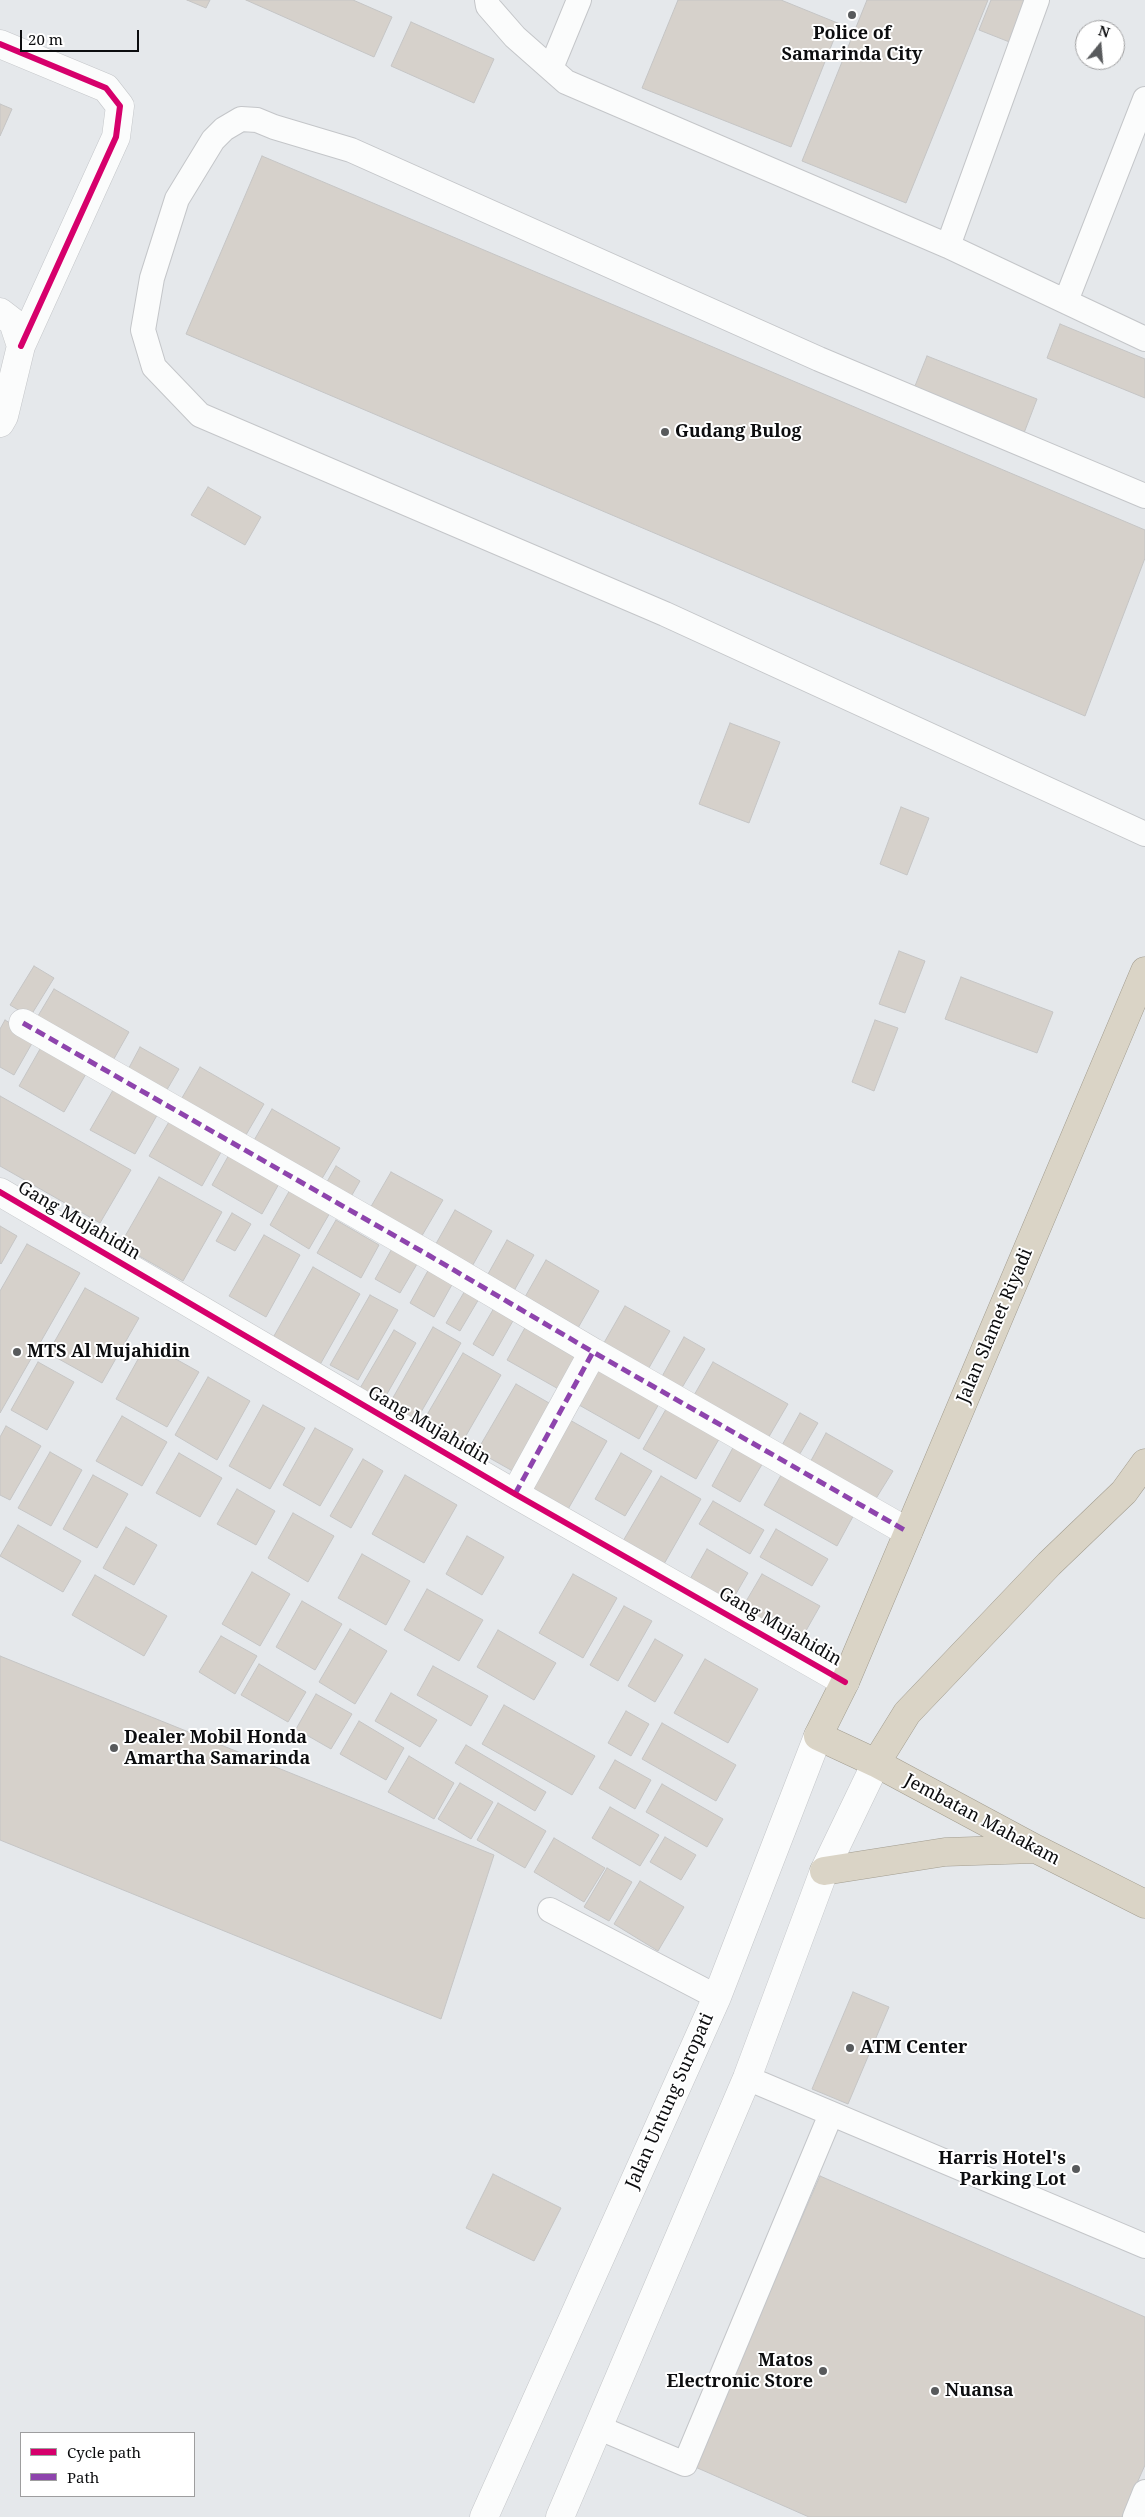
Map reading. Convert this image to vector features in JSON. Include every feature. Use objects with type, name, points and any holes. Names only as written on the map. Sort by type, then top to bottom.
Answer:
[{"type":"highway","name":"Jalan Slamet Riyadi","points":[[845,1682],[1145,971]]},
{"type":"highway","points":[[876,1763],[907,1713],[1049,1564],[1124,1492],[1145,1463]]},
{"type":"highway","name":"Jalan Untung Suropati","points":[[818,1736],[845,1682]]},
{"type":"highway","name":"Jembatan Mahakam","points":[[818,1736],[876,1763],[1036,1849],[1145,1904]]},
{"type":"highway","points":[[824,1871],[945,1852],[1036,1849]]},
{"type":"street","points":[[0,44],[106,88],[120,106],[116,138],[21,346],[4,416],[0,423]]},
{"type":"street","points":[[0,312],[13,322],[21,346]]},
{"type":"street","points":[[23,1023],[908,1532]]},
{"type":"street","name":"Gang Mujahidin","points":[[0,1192],[514,1494],[845,1682]]},
{"type":"street","points":[[514,1494],[593,1352]]},
{"type":"street","name":"Jalan Untung Suropati","points":[[484,2517],[717,1996],[818,1736]]},
{"type":"street","points":[[560,2517],[747,2078],[824,1871],[876,1763]]},
{"type":"lane","points":[[551,68],[579,0]]},
{"type":"lane","points":[[948,246],[1037,0]]},
{"type":"lane","points":[[484,2],[515,37],[566,82],[948,246],[1145,339]]},
{"type":"lane","points":[[1066,301],[1145,99]]},
{"type":"lane","points":[[1145,496],[819,359],[351,150],[274,128],[257,120],[240,119],[224,129],[213,140],[177,199],[152,278],[143,330],[154,367],[200,415],[665,614],[1145,834]]},
{"type":"lane","points":[[550,1910],[717,1996]]},
{"type":"lane","points":[[747,2078],[1145,2246]]},
{"type":"lane","points":[[597,2428],[684,2464],[831,2114]]},
{"type":"lane","points":[[1135,2517],[1145,2492]]},
{"type":"building","points":[[187,0],[210,0],[206,8]]},
{"type":"building","points":[[246,0],[353,0],[392,17],[374,57]]},
{"type":"building","points":[[678,0],[781,0],[840,24],[791,147],[642,88]]},
{"type":"building","points":[[867,0],[988,0],[906,203],[802,161]]},
{"type":"building","points":[[991,0],[1030,0],[1012,43],[979,30]]},
{"type":"building","points":[[411,22],[494,59],[474,103],[391,66]]},
{"type":"building","points":[[0,104],[12,109],[0,136]]},
{"type":"building","name":"Gudang Bulog","points":[[262,156],[1145,530],[1145,558],[1085,716],[186,334]]},
{"type":"building","points":[[1060,324],[1145,359],[1145,398],[1047,358]]},
{"type":"building","points":[[927,356],[1037,399],[1024,433],[913,391]]},
{"type":"building","points":[[208,487],[261,517],[245,545],[191,515]]},
{"type":"building","points":[[730,723],[780,742],[749,823],[699,804]]},
{"type":"building","points":[[901,807],[929,818],[907,875],[880,864]]},
{"type":"building","points":[[899,951],[925,961],[905,1013],[879,1004]]},
{"type":"building","points":[[34,966],[54,978],[30,1017],[10,1005]]},
{"type":"building","points":[[961,977],[1053,1012],[1037,1053],[945,1019]]},
{"type":"building","points":[[54,989],[129,1032],[111,1064],[35,1021]]},
{"type":"building","points":[[5,1020],[35,1038],[14,1075],[0,1067],[0,1029]]},
{"type":"building","points":[[875,1020],[898,1028],[874,1091],[852,1082]]},
{"type":"building","points":[[44,1042],[90,1067],[64,1112],[19,1086]]},
{"type":"building","points":[[140,1047],[179,1069],[161,1100],[123,1079]]},
{"type":"building","points":[[200,1067],[264,1104],[243,1140],[179,1103]]},
{"type":"building","points":[[116,1085],[160,1110],[135,1154],[90,1130]]},
{"type":"building","points":[[0,1096],[131,1170],[100,1223],[0,1166]]},
{"type":"building","points":[[272,1109],[340,1148],[317,1187],[249,1149]]},
{"type":"building","points":[[173,1115],[225,1145],[202,1186],[149,1156]]},
{"type":"building","points":[[230,1153],[280,1182],[262,1214],[212,1185]]},
{"type":"building","points":[[336,1166],[360,1181],[348,1202],[324,1187]]},
{"type":"building","points":[[391,1172],[443,1200],[420,1239],[369,1210]]},
{"type":"building","points":[[159,1177],[222,1212],[183,1281],[120,1245]]},
{"type":"building","points":[[291,1188],[331,1211],[309,1249],[270,1225]]},
{"type":"building","points":[[455,1210],[492,1231],[470,1270],[433,1249]]},
{"type":"building","points":[[232,1213],[251,1224],[235,1251],[216,1241]]},
{"type":"building","points":[[336,1220],[379,1245],[361,1278],[317,1253]]},
{"type":"building","points":[[0,1226],[17,1236],[1,1264],[0,1263]]},
{"type":"building","points":[[264,1235],[300,1255],[266,1317],[229,1296]]},
{"type":"building","points":[[507,1240],[534,1255],[510,1298],[483,1283]]},
{"type":"building","name":"MTS Al Mujahidin","points":[[27,1244],[80,1273],[0,1413],[0,1291]]},
{"type":"building","points":[[394,1245],[420,1259],[400,1293],[375,1279]]},
{"type":"building","points":[[546,1260],[599,1291],[574,1335],[521,1304]]},
{"type":"building","points":[[313,1267],[360,1294],[317,1370],[270,1343]]},
{"type":"building","points":[[430,1267],[454,1281],[434,1317],[410,1303]]},
{"type":"building","points":[[85,1288],[139,1318],[102,1383],[48,1353]]},
{"type":"building","points":[[466,1289],[480,1297],[460,1331],[446,1323]]},
{"type":"building","points":[[370,1295],[398,1310],[358,1380],[330,1365]]},
{"type":"building","points":[[625,1306],[670,1331],[646,1373],[601,1348]]},
{"type":"building","points":[[494,1308],[514,1319],[493,1356],[473,1344]]},
{"type":"building","points":[[527,1324],[582,1355],[562,1391],[507,1360]]},
{"type":"building","points":[[433,1327],[461,1343],[413,1426],[386,1410]]},
{"type":"building","points":[[394,1330],[416,1343],[379,1408],[356,1395]]},
{"type":"building","points":[[684,1337],[705,1349],[680,1391],[660,1380]]},
{"type":"building","points":[[147,1343],[199,1372],[167,1427],[116,1399]]},
{"type":"building","points":[[463,1353],[501,1375],[460,1446],[421,1425]]},
{"type":"building","points":[[38,1362],[74,1382],[47,1430],[11,1410]]},
{"type":"building","points":[[713,1362],[788,1404],[767,1440],[693,1397]]},
{"type":"building","points":[[593,1364],[660,1402],[639,1439],[572,1401]]},
{"type":"building","points":[[208,1377],[250,1401],[217,1460],[175,1435]]},
{"type":"building","points":[[516,1384],[556,1407],[518,1474],[477,1451]]},
{"type":"building","points":[[669,1404],[722,1434],[696,1479],[643,1449]]},
{"type":"building","points":[[263,1405],[305,1428],[270,1489],[229,1466]]},
{"type":"building","points":[[800,1413],[818,1423],[798,1457],[781,1447]]},
{"type":"building","points":[[122,1416],[167,1442],[142,1486],[96,1461]]},
{"type":"building","points":[[568,1419],[607,1441],[567,1511],[528,1489]]},
{"type":"building","points":[[6,1426],[41,1446],[10,1500],[0,1495],[0,1437]]},
{"type":"building","points":[[315,1428],[353,1449],[320,1506],[283,1485]]},
{"type":"building","points":[[826,1433],[893,1471],[872,1505],[807,1468]]},
{"type":"building","points":[[735,1444],[764,1461],[740,1502],[712,1486]]},
{"type":"building","points":[[50,1452],[82,1470],[51,1526],[18,1508]]},
{"type":"building","points":[[179,1453],[222,1478],[200,1517],[156,1493]]},
{"type":"building","points":[[621,1453],[652,1471],[625,1516],[595,1499]]},
{"type":"building","points":[[363,1459],[383,1471],[351,1528],[330,1516]]},
{"type":"building","points":[[784,1470],[856,1511],[837,1546],[764,1505]]},
{"type":"building","points":[[93,1475],[128,1494],[97,1548],[63,1529]]},
{"type":"building","points":[[405,1475],[457,1505],[424,1563],[372,1534]]},
{"type":"building","points":[[661,1476],[701,1499],[664,1564],[623,1541]]},
{"type":"building","points":[[237,1489],[275,1511],[256,1545],[217,1524]]},
{"type":"building","points":[[713,1501],[764,1530],[750,1554],[699,1524]]},
{"type":"building","points":[[293,1513],[334,1536],[308,1582],[268,1558]]},
{"type":"building","points":[[18,1525],[81,1561],[63,1592],[0,1556]]},
{"type":"building","points":[[126,1527],[157,1545],[134,1585],[103,1568]]},
{"type":"building","points":[[776,1529],[828,1559],[812,1586],[760,1557]]},
{"type":"building","points":[[467,1536],[504,1557],[482,1595],[446,1574]]},
{"type":"building","points":[[707,1549],[748,1573],[726,1611],[685,1588]]},
{"type":"building","points":[[362,1554],[410,1581],[386,1625],[338,1598]]},
{"type":"building","points":[[252,1572],[290,1594],[260,1646],[222,1624]]},
{"type":"building","points":[[573,1574],[617,1598],[583,1658],[539,1633]]},
{"type":"building","points":[[762,1574],[820,1606],[799,1643],[741,1610]]},
{"type":"building","points":[[95,1575],[167,1616],[144,1656],[72,1615]]},
{"type":"building","points":[[427,1589],[483,1620],[459,1661],[404,1630]]},
{"type":"building","points":[[302,1601],[342,1624],[315,1670],[276,1647]]},
{"type":"building","points":[[624,1606],[652,1621],[618,1681],[590,1665]]},
{"type":"building","points":[[350,1629],[387,1651],[355,1704],[319,1682]]},
{"type":"building","points":[[498,1630],[556,1663],[534,1700],[477,1667]]},
{"type":"building","points":[[221,1636],[257,1656],[235,1694],[199,1672]]},
{"type":"building","points":[[655,1639],[683,1655],[655,1702],[628,1686]]},
{"type":"building","name":"Dealer Mobil Honda Amartha Samarinda","points":[[0,1656],[494,1855],[441,2019],[0,1840]]},
{"type":"building","points":[[705,1659],[758,1689],[728,1743],[674,1713]]},
{"type":"building","points":[[259,1664],[306,1692],[288,1722],[241,1695]]},
{"type":"building","points":[[433,1666],[488,1696],[471,1726],[417,1695]]},
{"type":"building","points":[[391,1693],[437,1720],[420,1747],[375,1721]]},
{"type":"building","points":[[316,1694],[352,1714],[331,1749],[296,1729]]},
{"type":"building","points":[[504,1705],[595,1756],[572,1795],[482,1744]]},
{"type":"building","points":[[626,1711],[649,1724],[631,1756],[608,1743]]},
{"type":"building","points":[[359,1721],[404,1748],[386,1780],[340,1754]]},
{"type":"building","points":[[662,1723],[736,1765],[716,1801],[642,1759]]},
{"type":"building","points":[[466,1745],[546,1792],[535,1811],[455,1763]]},
{"type":"building","points":[[409,1756],[454,1783],[434,1819],[388,1792]]},
{"type":"building","points":[[615,1760],[651,1780],[635,1809],[599,1788]]},
{"type":"building","points":[[460,1783],[493,1802],[471,1839],[438,1819]]},
{"type":"building","points":[[662,1784],[723,1819],[707,1847],[646,1812]]},
{"type":"building","points":[[498,1803],[546,1831],[525,1868],[477,1840]]},
{"type":"building","points":[[610,1807],[659,1835],[640,1866],[592,1838]]},
{"type":"building","points":[[665,1837],[696,1855],[681,1880],[650,1862]]},
{"type":"building","points":[[554,1838],[605,1868],[584,1902],[534,1872]]},
{"type":"building","points":[[607,1868],[632,1882],[609,1921],[584,1907]]},
{"type":"building","points":[[640,1881],[684,1907],[658,1951],[614,1924]]},
{"type":"building","name":"ATM Center","points":[[853,1992],[889,2007],[848,2104],[812,2089]]},
{"type":"building","points":[[493,2174],[561,2208],[534,2261],[466,2228]]},
{"type":"building","name":"Nuansa","points":[[820,2176],[1145,2317],[1145,2465],[1122,2517],[809,2517],[693,2466]]},
{"type":"marked path","points":[[23,1023],[430,1256],[593,1352]]},
{"type":"marked path","points":[[515,1494],[593,1352],[908,1532]]},
{"type":"cycle path","points":[[0,44],[106,88],[120,106],[116,137],[21,346]]},
{"type":"cycle path","points":[[0,1192],[515,1494],[845,1682]]},
{"type":"place","name":"Police of Samarinda City","points":[[852,15]]},
{"type":"place","name":"Gudang Bulog","points":[[665,432]]},
{"type":"place","name":"MTS Al Mujahidin","points":[[17,1352]]},
{"type":"place","name":"Dealer Mobil Honda Amartha Samarinda","points":[[114,1748]]},
{"type":"place","name":"ATM Center","points":[[850,2048]]},
{"type":"place","name":"Harris Hotel's Parking Lot","points":[[1076,2169]]},
{"type":"place","name":"Matos Electronic Store","points":[[823,2371]]},
{"type":"place","name":"Nuansa","points":[[935,2391]]}]
